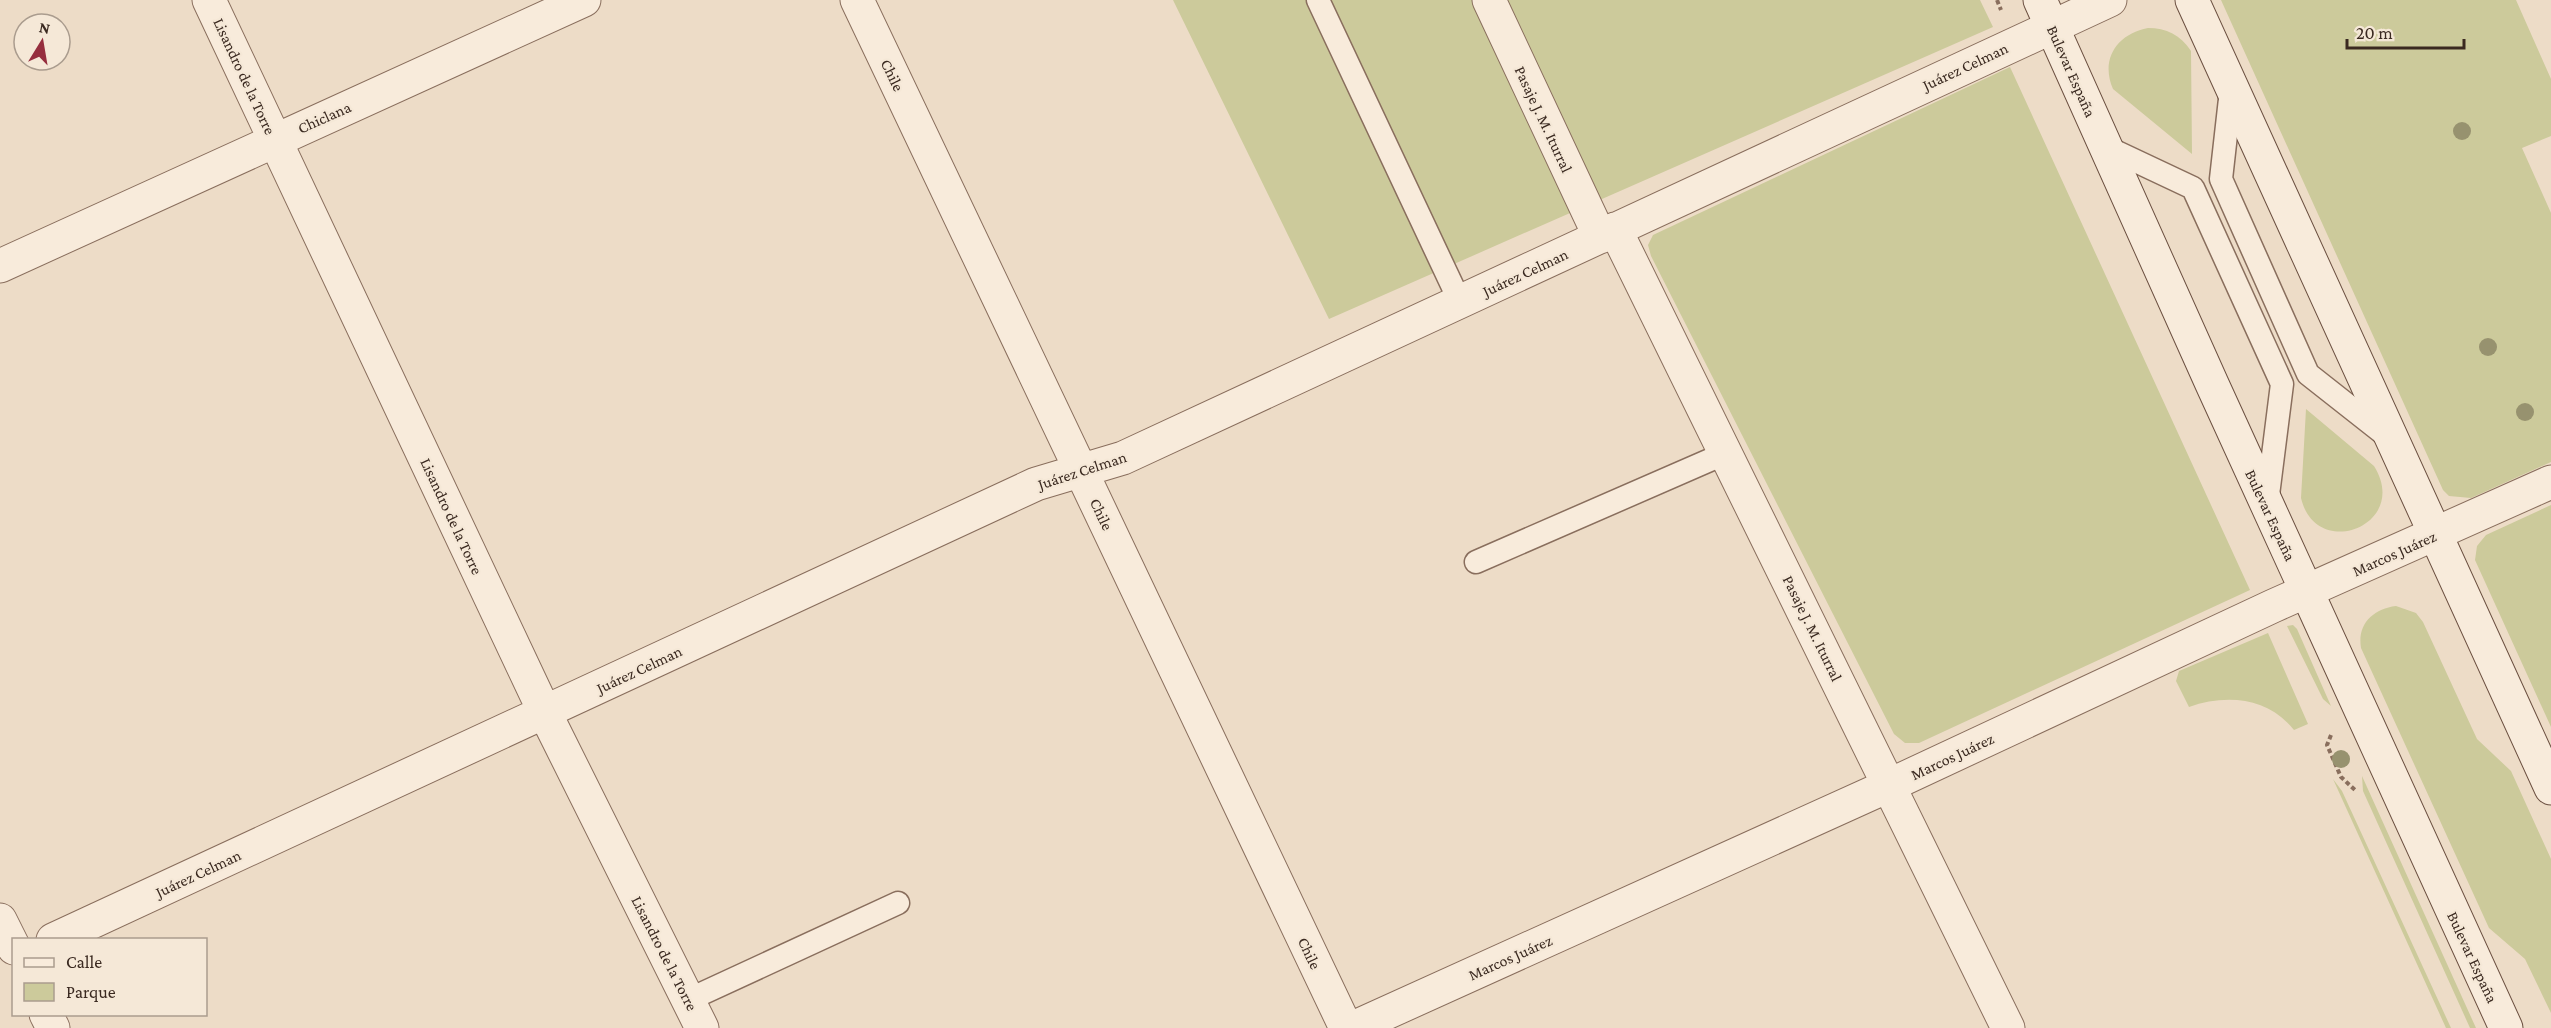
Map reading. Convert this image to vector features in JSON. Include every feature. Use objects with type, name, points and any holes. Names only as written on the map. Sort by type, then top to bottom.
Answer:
[{"type":"street","name":"Lisandro de la Torre","points":[[209,0],[545,713],[695,1014]]},
{"type":"street","name":"Chiclana","points":[[0,266],[584,0]]},
{"type":"street","name":"Chile","points":[[857,0],[1346,1028]]},
{"type":"street","name":"Pasaje J. M. Iturral","points":[[1489,0],[1607,233],[1726,453],[2008,1028]]},
{"type":"street","name":"Juárez Celman","points":[[55,938],[1036,484],[1123,458],[1460,302],[1607,233],[2046,13],[2110,0]]},
{"type":"street","points":[[2192,0],[2551,788]]},
{"type":"street","name":"Bulevar España","points":[[2046,13],[2267,506],[2506,1028]]},
{"type":"street","name":"Marcos Juárez","points":[[1353,1028],[2551,482]]},
{"type":"street","points":[[0,920],[12,944]]},
{"type":"lane","points":[[1318,0],[1460,302]]},
{"type":"lane","points":[[2231,88],[2222,179],[2308,374],[2392,439]]},
{"type":"lane","points":[[2106,147],[2193,188],[2282,384],[2267,506]]},
{"type":"lane","points":[[1476,562],[1726,453]]},
{"type":"lane","points":[[695,1014],[898,903]]},
{"type":"path","points":[[2327,745],[2341,777]]},
{"type":"green space","points":[[1173,0],[1980,0],[1993,27],[1329,319]]},
{"type":"green space","points":[[2221,0],[2516,0],[2551,79],[2551,136],[2522,148],[2551,213],[2551,462],[2471,498],[2449,496],[2443,490]]},
{"type":"green space","points":[[2148,28],[2161,29],[2172,34],[2183,41],[2191,51],[2192,154],[2113,89],[2109,68],[2114,50],[2128,36]]},
{"type":"green space","points":[[2010,67],[2250,590],[1919,743],[1905,743],[1894,734],[1651,256],[1648,245],[1653,235]]},
{"type":"green space","points":[[2306,409],[2374,466],[2382,487],[2380,505],[2371,519],[2357,528],[2340,532],[2324,528],[2310,517],[2301,498]]},
{"type":"green space","points":[[2551,505],[2551,727],[2475,560],[2477,546],[2486,535]]},
{"type":"green space","points":[[2396,606],[2416,613],[2423,622],[2477,739],[2511,771],[2551,859],[2551,1013],[2525,959],[2489,928],[2361,648],[2360,639],[2368,619],[2380,610]]},
{"type":"green space","points":[[2293,625],[2297,629],[2331,706],[2323,699],[2287,626]]},
{"type":"green space","points":[[2268,633],[2308,724],[2294,730],[2272,711],[2246,701],[2217,700],[2189,707],[2176,681],[2179,671]]},
{"type":"green space","points":[[2362,776],[2476,1028],[2470,1028],[2363,791]]},
{"type":"green space","points":[[2333,779],[2342,791],[2451,1028],[2446,1028]]}]
